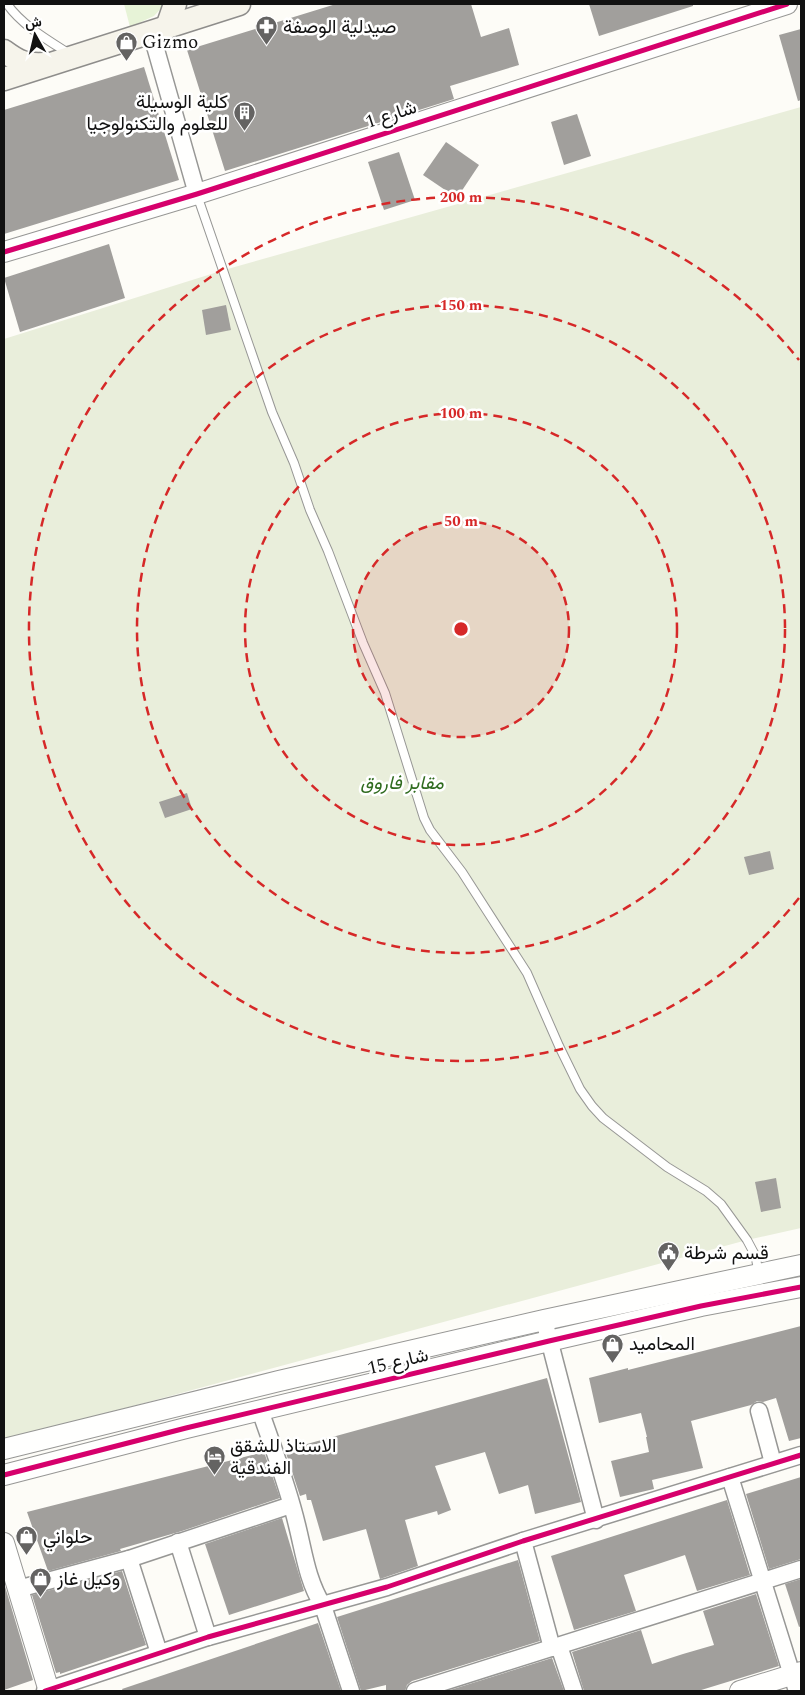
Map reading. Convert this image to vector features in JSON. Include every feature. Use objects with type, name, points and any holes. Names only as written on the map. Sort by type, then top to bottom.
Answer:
[{"type":"main road","points":[[159,30],[175,4]]},
{"type":"main road","points":[[4,79],[239,4]]},
{"type":"main road","points":[[4,51],[20,63],[30,65],[67,59]]},
{"type":"street","name":"شارع 1","points":[[4,252],[196,194],[787,4]]},
{"type":"street","points":[[159,30],[196,194]]},
{"type":"street","name":"شارع 15","points":[[4,1449],[279,1380],[544,1320],[801,1265]]},
{"type":"street","name":"شارع 15","points":[[4,1475],[260,1410],[549,1341],[701,1306],[801,1287]]},
{"type":"street","points":[[544,1320],[596,1520]]},
{"type":"street","points":[[260,1410],[279,1463],[309,1576],[323,1606],[351,1691]]},
{"type":"street","points":[[759,1411],[773,1463]]},
{"type":"street","points":[[4,1543],[47,1691],[159,1652],[387,1587],[801,1455]]},
{"type":"street","points":[[730,1477],[763,1582],[797,1680],[740,1691]]},
{"type":"street","points":[[18,1589],[129,1559],[291,1505]]},
{"type":"street","points":[[178,1542],[208,1637]]},
{"type":"street","points":[[524,1542],[556,1647],[574,1691]]},
{"type":"street","points":[[129,1559],[159,1652]]},
{"type":"street","points":[[415,1691],[801,1569]]},
{"type":"lane","points":[[6,4],[14,14],[67,59]]},
{"type":"lane","points":[[196,194],[272,412],[294,463],[310,510],[328,551],[356,627],[385,693],[424,818],[430,830],[462,872],[527,973],[580,1089],[592,1106],[603,1118],[667,1167],[706,1191],[721,1204],[736,1222],[747,1240],[760,1275]]},
{"type":"green space","points":[[124,4],[165,4],[154,16],[130,27]]},
{"type":"green space","name":"مقابر فاروق","points":[[801,107],[801,1228],[747,1240],[4,1441],[4,339],[224,270]]},
{"type":"building","points":[[336,4],[471,4],[481,37],[509,28],[519,65],[450,86],[454,99],[225,171],[187,50]]},
{"type":"building","points":[[589,4],[693,4],[693,6],[599,36]]},
{"type":"building","points":[[801,29],[801,100],[798,101],[779,35]]},
{"type":"building","points":[[144,67],[179,180],[4,234],[4,110]]},
{"type":"building","points":[[577,114],[591,156],[564,165],[551,122]]},
{"type":"building","points":[[446,142],[479,165],[457,198],[423,175]]},
{"type":"building","points":[[399,152],[415,200],[384,210],[368,162]]},
{"type":"building","points":[[109,244],[125,298],[20,332],[4,278]]},
{"type":"building","points":[[226,305],[231,330],[206,335],[202,310]]},
{"type":"building","points":[[187,793],[192,809],[165,818],[159,802]]},
{"type":"building","points":[[770,851],[774,869],[749,875],[744,857]]},
{"type":"building","points":[[776,1178],[781,1208],[761,1212],[755,1182]]},
{"type":"building","points":[[801,1326],[801,1438],[789,1441],[776,1398],[763,1402],[757,1401],[751,1405],[691,1421],[703,1468],[652,1480],[654,1489],[620,1497],[611,1461],[649,1452],[641,1413],[599,1423],[589,1378],[628,1368],[628,1370]]},
{"type":"building","points":[[547,1378],[581,1502],[535,1514],[528,1485],[499,1494],[485,1452],[435,1466],[451,1510],[438,1515],[437,1511],[405,1520],[418,1566],[380,1579],[366,1529],[323,1541],[311,1500],[307,1500],[306,1494],[300,1496],[285,1450]]},
{"type":"building","points":[[264,1452],[280,1498],[182,1531],[120,1549],[121,1551],[48,1571],[27,1512]]},
{"type":"building","points":[[801,1477],[801,1559],[769,1569],[746,1494]]},
{"type":"building","points":[[727,1500],[750,1575],[697,1591],[685,1555],[624,1575],[636,1611],[574,1630],[551,1556]]},
{"type":"building","points":[[282,1518],[304,1591],[229,1615],[205,1544]]},
{"type":"building","points":[[518,1560],[540,1641],[412,1681],[407,1685],[405,1691],[386,1691],[386,1685],[361,1691],[337,1617]]},
{"type":"building","points":[[122,1571],[146,1645],[60,1674],[60,1672],[56,1673],[32,1595]]},
{"type":"building","points":[[801,1579],[801,1626],[799,1627],[785,1584]]},
{"type":"building","points":[[4,1583],[33,1680],[4,1690]]},
{"type":"building","points":[[756,1594],[779,1666],[698,1691],[584,1691],[572,1652],[641,1630],[652,1664],[714,1645],[703,1611]]},
{"type":"building","points":[[318,1623],[341,1691],[123,1691],[122,1689]]},
{"type":"building","points":[[552,1658],[564,1691],[447,1691]]},
{"type":"cycle path","points":[[4,252],[197,194],[787,4]]},
{"type":"cycle path","points":[[4,1475],[186,1428],[549,1341],[701,1306],[801,1287]]},
{"type":"cycle path","points":[[45,1691],[208,1637],[387,1587],[523,1541],[801,1455]]},
{"type":"place","name":"صيدلية الوصفة","points":[[267,46]]},
{"type":"place","name":"Gizmo","points":[[126,61]]},
{"type":"place","name":"كلية الوسيلة للعلوم والتكنولوجيا","points":[[244,132]]},
{"type":"place","name":"قسم شرطة","points":[[668,1272]]},
{"type":"place","name":"المحاميد","points":[[613,1363]]},
{"type":"place","name":"الاستاذ للشقق الفندقية","points":[[214,1476]]},
{"type":"place","name":"حلواني","points":[[27,1556]]},
{"type":"place","name":"وكيل غاز","points":[[41,1598]]}]
